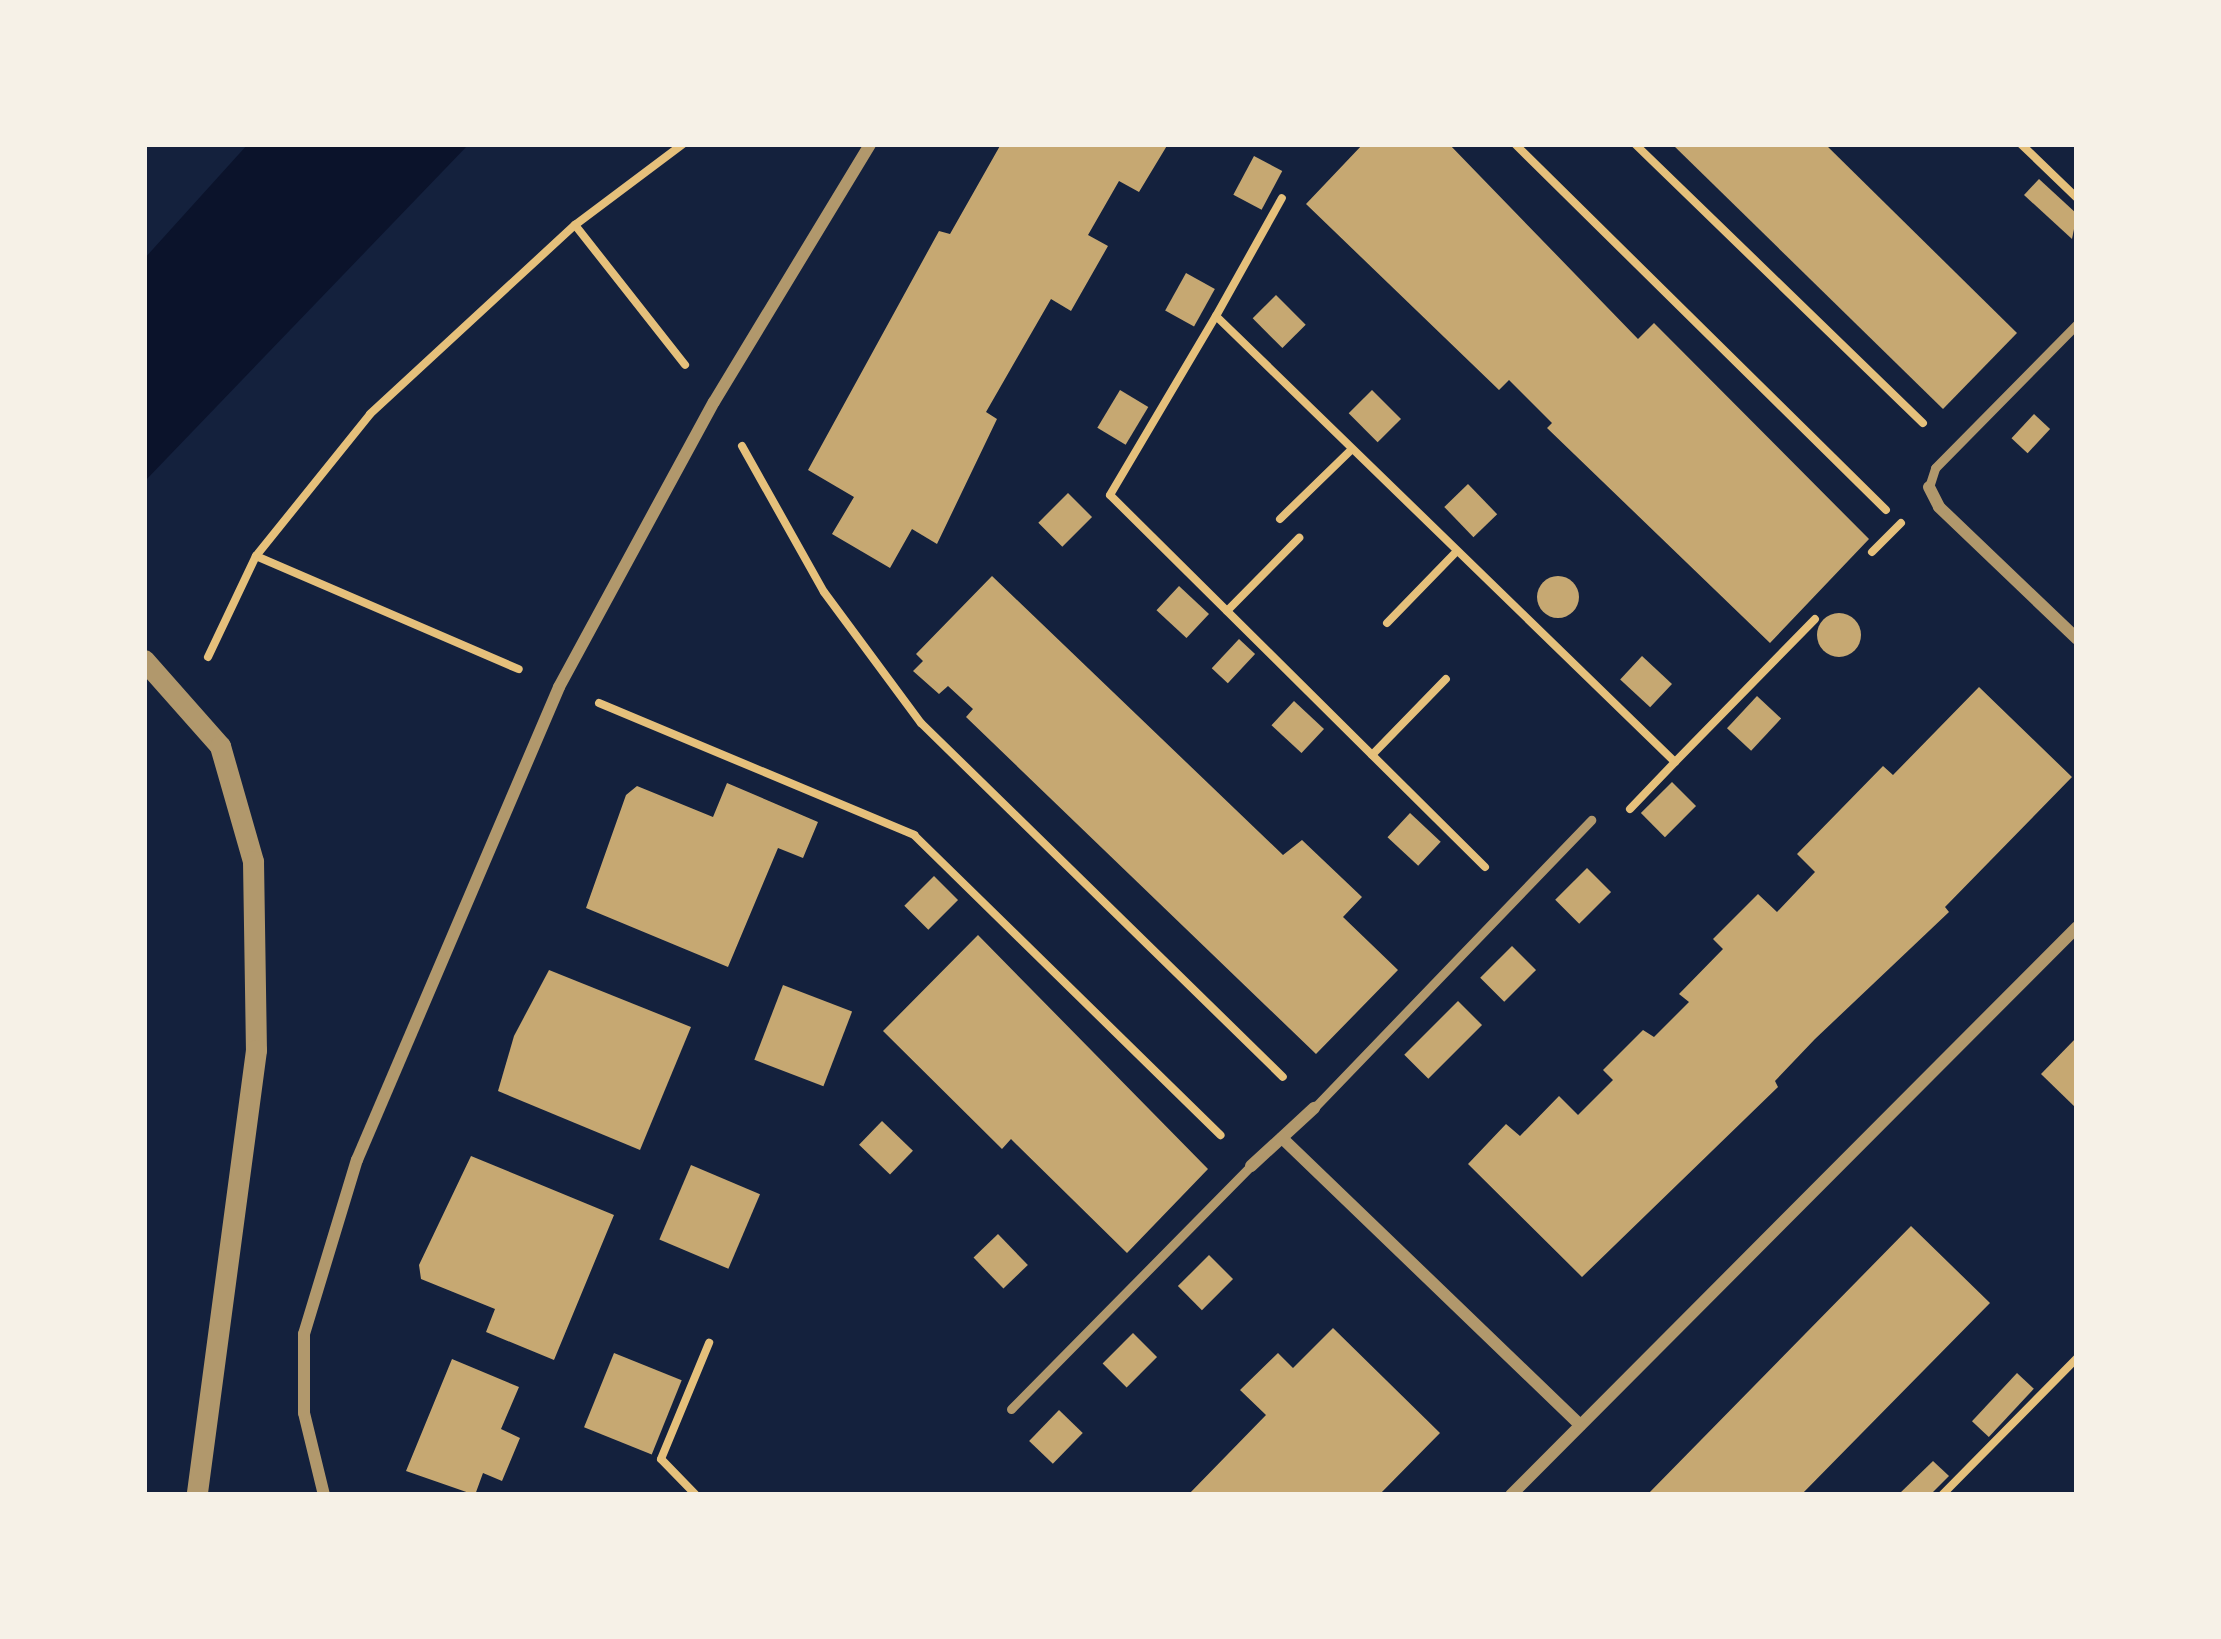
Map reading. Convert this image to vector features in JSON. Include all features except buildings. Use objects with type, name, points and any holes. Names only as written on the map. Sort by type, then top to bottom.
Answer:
[{"type":"street","points":[[324,1495],[304,1413],[304,1354],[324,1253],[559,687],[714,401],[870,144]]},
{"type":"street","points":[[1929,487],[1940,507],[2077,639]]},
{"type":"street","points":[[144,661],[220,746],[253,861],[256,1050],[197,1495]]},
{"type":"street","points":[[1511,1495],[2077,927]]},
{"type":"street","points":[[1251,1166],[1314,1108]]},
{"type":"street","points":[[1282,1138],[1580,1426]]},
{"type":"lane","points":[[1929,487],[1952,450],[2077,325]]},
{"type":"lane","points":[[1314,1108],[1591,820]]},
{"type":"lane","points":[[1011,1409],[1251,1166]]},
{"type":"path","points":[[163,678],[213,654],[256,556],[370,414],[574,225],[683,144]]},
{"type":"path","points":[[1515,144],[1900,524]]},
{"type":"path","points":[[1635,144],[1952,450]]},
{"type":"path","points":[[2021,144],[2077,198]]},
{"type":"path","points":[[1282,197],[1109,495],[1516,897]]},
{"type":"path","points":[[574,225],[714,401],[824,592],[921,723],[1314,1108]]},
{"type":"path","points":[[1216,316],[1675,762]]},
{"type":"path","points":[[1280,519],[1353,449]]},
{"type":"path","points":[[1227,610],[1300,538]]},
{"type":"path","points":[[1388,623],[1458,550]]},
{"type":"path","points":[[256,556],[914,835],[1251,1166]]},
{"type":"path","points":[[1591,820],[1631,808],[1815,619]]},
{"type":"path","points":[[1372,754],[1446,680]]},
{"type":"path","points":[[696,1495],[661,1459],[709,1343]]},
{"type":"path","points":[[1942,1495],[2077,1358]]},
{"type":"water","points":[[248,144],[469,144],[144,482],[144,259]]}]
